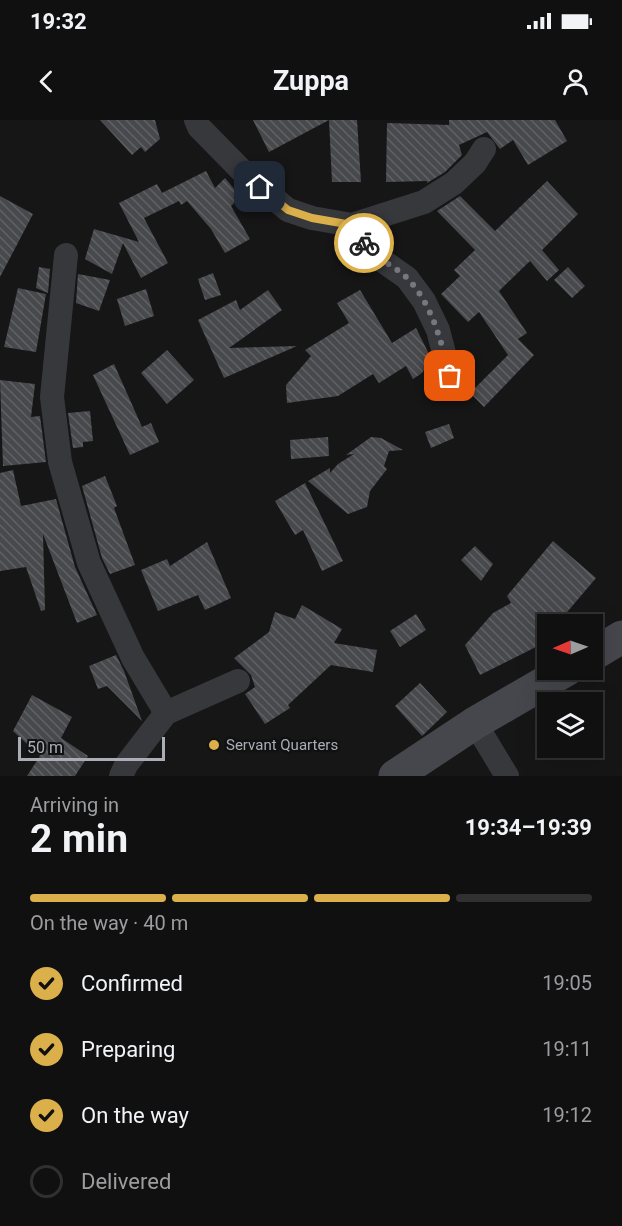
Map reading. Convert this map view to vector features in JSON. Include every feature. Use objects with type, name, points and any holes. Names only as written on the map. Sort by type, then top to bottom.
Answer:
[{"type":"main road","points":[[603,649],[622,638]]},
{"type":"main road","points":[[395,776],[475,723],[549,680]]},
{"type":"street","points":[[196,120],[199,127],[246,175],[288,210],[312,218],[352,225],[424,202],[454,183],[475,163],[484,149]]},
{"type":"street","points":[[352,225],[370,252],[407,278],[424,301],[438,330],[450,376]]},
{"type":"street","points":[[66,255],[52,397],[60,462],[89,563],[133,658],[166,713]]},
{"type":"street","points":[[122,776],[126,765],[166,713],[238,681]]},
{"type":"street","points":[[475,723],[507,776]]},
{"type":"building","points":[[100,120],[155,120],[160,139],[145,152],[141,147],[132,155]]},
{"type":"building","points":[[253,120],[329,120],[269,152]]},
{"type":"building","points":[[329,120],[357,120],[361,182],[332,182]]},
{"type":"building","points":[[449,120],[555,120],[567,141],[528,165],[513,140],[500,149],[487,132],[459,145],[462,155],[445,172],[427,183],[427,181],[386,182],[387,123],[449,125]]},
{"type":"building","points":[[206,171],[215,188],[225,178],[241,197],[231,206],[250,239],[225,253],[211,229],[187,201],[181,205],[179,201],[144,218],[168,263],[141,278],[123,243],[112,274],[85,259],[94,229],[139,242],[119,203],[157,184],[162,193]]},
{"type":"building","points":[[547,181],[578,214],[542,250],[559,270],[547,281],[530,261],[499,291],[527,333],[518,339],[534,355],[484,407],[470,393],[508,355],[479,312],[468,322],[441,294],[460,276],[454,270],[475,250],[437,211],[460,196],[495,231]]},
{"type":"building","points":[[0,196],[33,214],[0,277]]},
{"type":"building","points":[[39,267],[50,269],[48,293],[36,288]]},
{"type":"building","points":[[568,267],[585,286],[572,298],[554,280]]},
{"type":"building","points":[[213,273],[221,295],[205,300],[198,279]]},
{"type":"building","points":[[78,274],[110,280],[99,311],[76,303]]},
{"type":"building","points":[[18,288],[46,294],[36,352],[4,347]]},
{"type":"building","points":[[146,289],[154,316],[125,326],[117,299]]},
{"type":"building","points":[[268,290],[282,310],[229,348],[297,346],[224,378],[198,320],[236,300],[240,310]]},
{"type":"building","points":[[360,290],[392,343],[416,328],[431,358],[422,373],[413,379],[406,366],[379,383],[373,374],[338,396],[287,403],[286,385],[311,356],[305,350],[349,323],[337,303]]},
{"type":"building","points":[[167,350],[194,380],[167,404],[141,373]]},
{"type":"building","points":[[114,364],[142,427],[151,423],[159,442],[130,455],[93,375]]},
{"type":"building","points":[[0,380],[35,384],[31,417],[40,416],[46,462],[3,466]]},
{"type":"building","points":[[90,411],[93,441],[83,442],[83,447],[73,448],[68,413]]},
{"type":"building","points":[[449,424],[454,438],[431,448],[425,432]]},
{"type":"building","points":[[328,437],[329,456],[291,459],[290,440]]},
{"type":"building","points":[[371,437],[381,438],[403,450],[389,451],[384,466],[387,469],[370,491],[367,507],[348,514],[308,481],[330,468],[330,473],[338,464],[354,454],[346,455]]},
{"type":"building","points":[[13,470],[21,506],[56,499],[75,567],[97,615],[77,623],[43,534],[45,610],[41,611],[26,567],[0,571],[0,473]]},
{"type":"building","points":[[105,476],[135,565],[110,574],[102,558],[82,486]]},
{"type":"building","points":[[305,483],[343,561],[322,571],[303,530],[295,535],[275,501]]},
{"type":"building","points":[[553,541],[596,578],[565,614],[537,614],[537,646],[480,675],[465,645],[493,613],[511,603],[507,596]]},
{"type":"building","points":[[207,542],[231,598],[205,610],[198,595],[158,611],[141,570],[167,559],[170,566]]},
{"type":"building","points":[[475,546],[493,564],[481,581],[461,560]]},
{"type":"building","points":[[302,605],[342,629],[334,643],[377,650],[373,672],[331,665],[288,705],[290,708],[265,724],[245,694],[255,687],[251,675],[234,658],[269,632],[275,612],[295,619]]},
{"type":"building","points":[[416,614],[426,630],[400,647],[390,631]]},
{"type":"building","points":[[116,655],[142,721],[107,686],[98,689],[89,666]]},
{"type":"building","points":[[420,683],[447,712],[422,736],[395,706]]},
{"type":"building","points":[[32,695],[72,717],[61,738],[88,756],[75,776],[27,776],[40,756],[13,731]]},
{"type":"way so far","points":[[364,243],[370,252],[407,278],[424,301],[438,330],[450,376]]},
{"type":"place","name":"Servant Quarters","points":[[214,745]]},
{"type":"route","points":[[260,187],[288,210],[312,218],[352,225],[364,243]]}]
